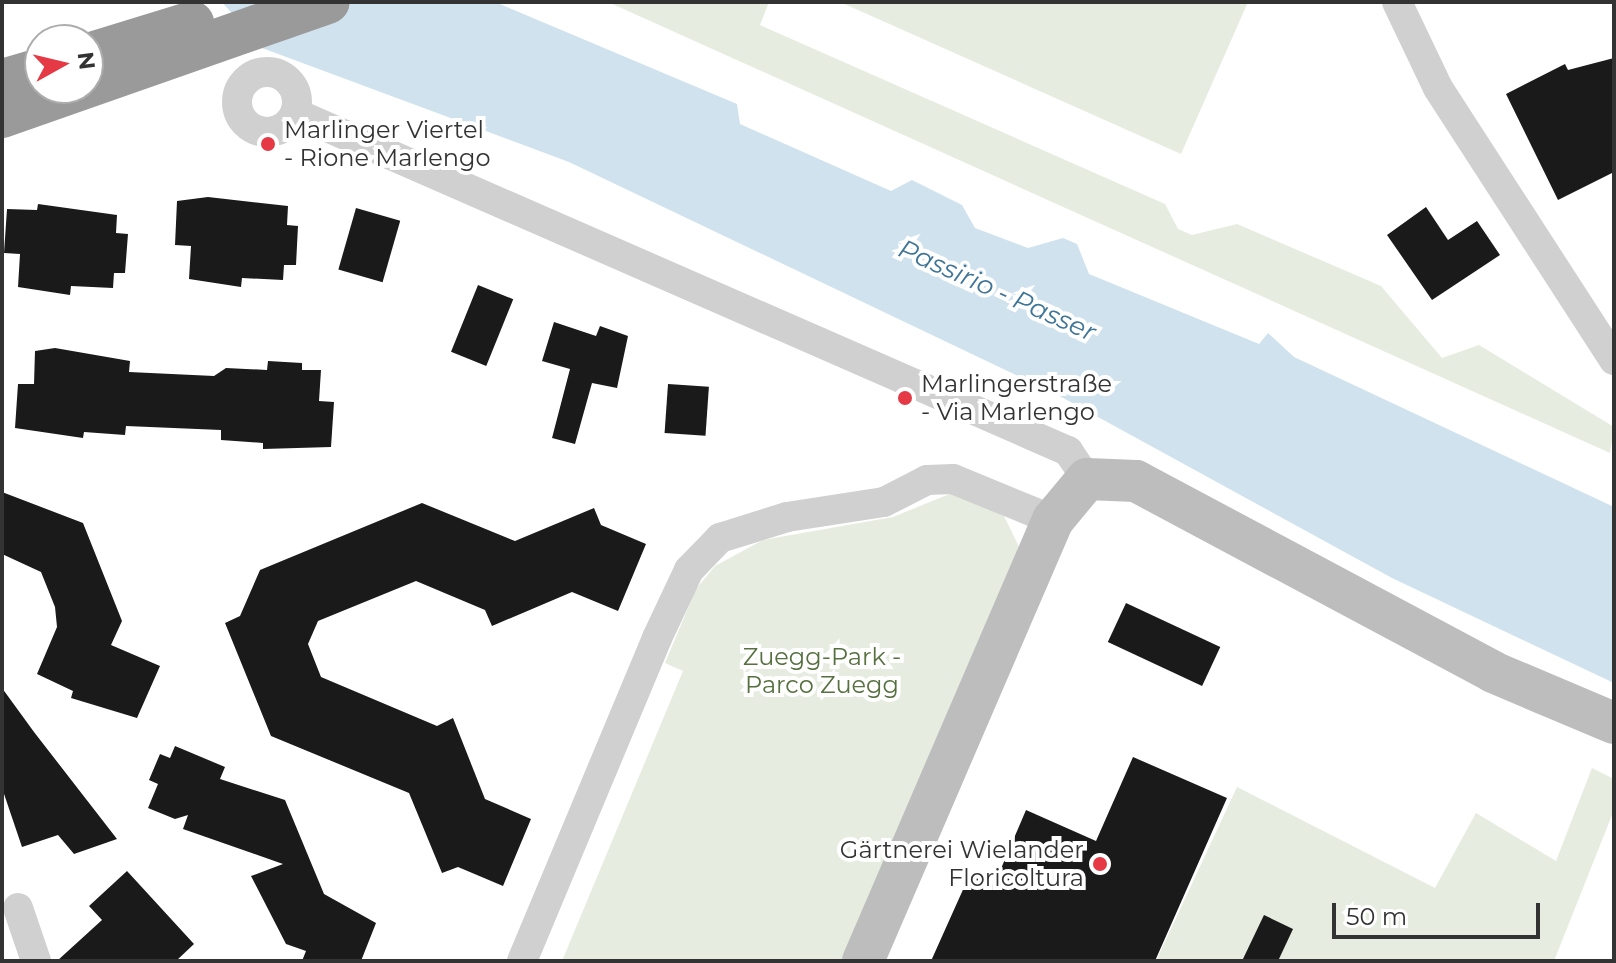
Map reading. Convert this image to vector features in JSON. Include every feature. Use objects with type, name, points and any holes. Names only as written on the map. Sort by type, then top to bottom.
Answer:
[{"type":"highway","points":[[2,116],[205,35],[246,2]]},
{"type":"highway","points":[[104,52],[205,35],[328,2]]},
{"type":"highway","points":[[2,81],[24,75]]},
{"type":"street","points":[[1397,2],[1438,88],[1614,360]]},
{"type":"street","points":[[295,113],[1068,451],[1087,479]]},
{"type":"street","points":[[863,961],[1053,520],[1087,479]]},
{"type":"street","points":[[1087,479],[1136,481],[1493,672],[1614,723]]},
{"type":"street","points":[[522,961],[689,570],[720,538],[787,517],[884,502],[940,480],[1053,520]]},
{"type":"street","points":[[18,908],[36,961]]},
{"type":"green space","points":[[608,2],[769,2],[760,25],[1165,204],[1178,229],[1192,235],[1237,224],[1381,286],[1442,358],[1479,345],[1614,427],[1610,453]]},
{"type":"green space","points":[[840,2],[1248,2],[1181,154]]},
{"type":"green space","name":"Zuegg-Park - Parco Zuegg","points":[[952,493],[1001,510],[1021,551],[846,961],[562,961],[683,671],[665,663],[696,589],[715,566],[763,540],[893,517]]},
{"type":"green space","points":[[1592,768],[1614,779],[1614,810],[1554,961],[1156,961],[1237,787],[1435,888],[1476,813],[1556,861]]},
{"type":"water","name":"Passirio - Passer","points":[[222,2],[495,2],[737,104],[740,124],[891,191],[912,180],[962,205],[975,228],[1028,248],[1063,238],[1077,244],[1089,274],[1259,344],[1268,333],[1294,357],[1614,507],[1614,683],[1392,578],[1056,394],[569,162],[262,48]]},
{"type":"building","points":[[1614,58],[1614,172],[1558,200],[1506,94],[1565,64],[1568,70]]},
{"type":"building","points":[[208,197],[288,206],[287,225],[298,226],[296,265],[284,265],[283,280],[242,278],[241,287],[189,279],[191,246],[175,245],[177,201]]},
{"type":"building","points":[[38,204],[117,215],[116,233],[128,234],[125,273],[114,273],[113,288],[71,286],[70,295],[18,287],[20,254],[4,253],[7,209],[37,210]]},
{"type":"building","points":[[1426,207],[1448,240],[1477,221],[1500,255],[1432,300],[1387,235]]},
{"type":"building","points":[[356,208],[400,221],[383,282],[338,270]]},
{"type":"building","points":[[478,285],[513,299],[486,366],[451,352]]},
{"type":"building","points":[[554,322],[596,336],[600,326],[628,336],[617,388],[592,383],[575,444],[552,438],[570,369],[542,361]]},
{"type":"building","points":[[55,348],[130,361],[129,372],[214,376],[226,368],[267,370],[268,361],[302,363],[302,370],[321,370],[319,401],[334,402],[331,447],[263,449],[263,443],[221,440],[221,430],[126,426],[125,435],[84,432],[83,438],[15,428],[18,384],[34,384],[35,351]]},
{"type":"building","points":[[668,384],[709,387],[705,436],[665,433]]},
{"type":"building","points":[[2,492],[83,523],[122,621],[111,645],[160,666],[137,718],[71,698],[73,691],[37,674],[57,627],[55,607],[41,572],[2,554]]},
{"type":"building","points":[[422,503],[515,541],[594,508],[601,525],[646,544],[618,611],[572,592],[492,626],[485,610],[416,581],[318,621],[308,644],[321,677],[437,726],[453,718],[485,799],[531,819],[503,886],[458,867],[442,873],[409,793],[271,736],[225,623],[240,616],[260,570]]},
{"type":"building","points":[[1126,603],[1220,647],[1202,686],[1108,642]]},
{"type":"building","points":[[2,688],[117,839],[74,854],[58,835],[22,847],[2,788]]},
{"type":"building","points":[[175,746],[225,767],[220,779],[285,800],[324,894],[376,923],[361,961],[302,961],[306,951],[286,944],[251,876],[283,864],[183,829],[188,815],[175,819],[148,808],[158,784],[149,780],[160,754],[170,758]]},
{"type":"building","name":"Gärtnerei Wielander Floricoltura","points":[[1133,757],[1227,798],[1155,961],[931,961],[970,874],[994,885],[1026,810],[1096,841]]},
{"type":"building","points":[[127,871],[194,944],[176,961],[57,961],[102,920],[89,906]]},
{"type":"building","points":[[1264,915],[1293,929],[1278,961],[1242,961]]},
{"type":"place","name":"Marlinger Viertel - Rione Marlengo","points":[[268,144]]},
{"type":"place","name":"Marlingerstraße - Via Marlengo","points":[[905,398]]},
{"type":"place","name":"Gärtnerei Wielander Floricoltura","points":[[1100,864]]}]
